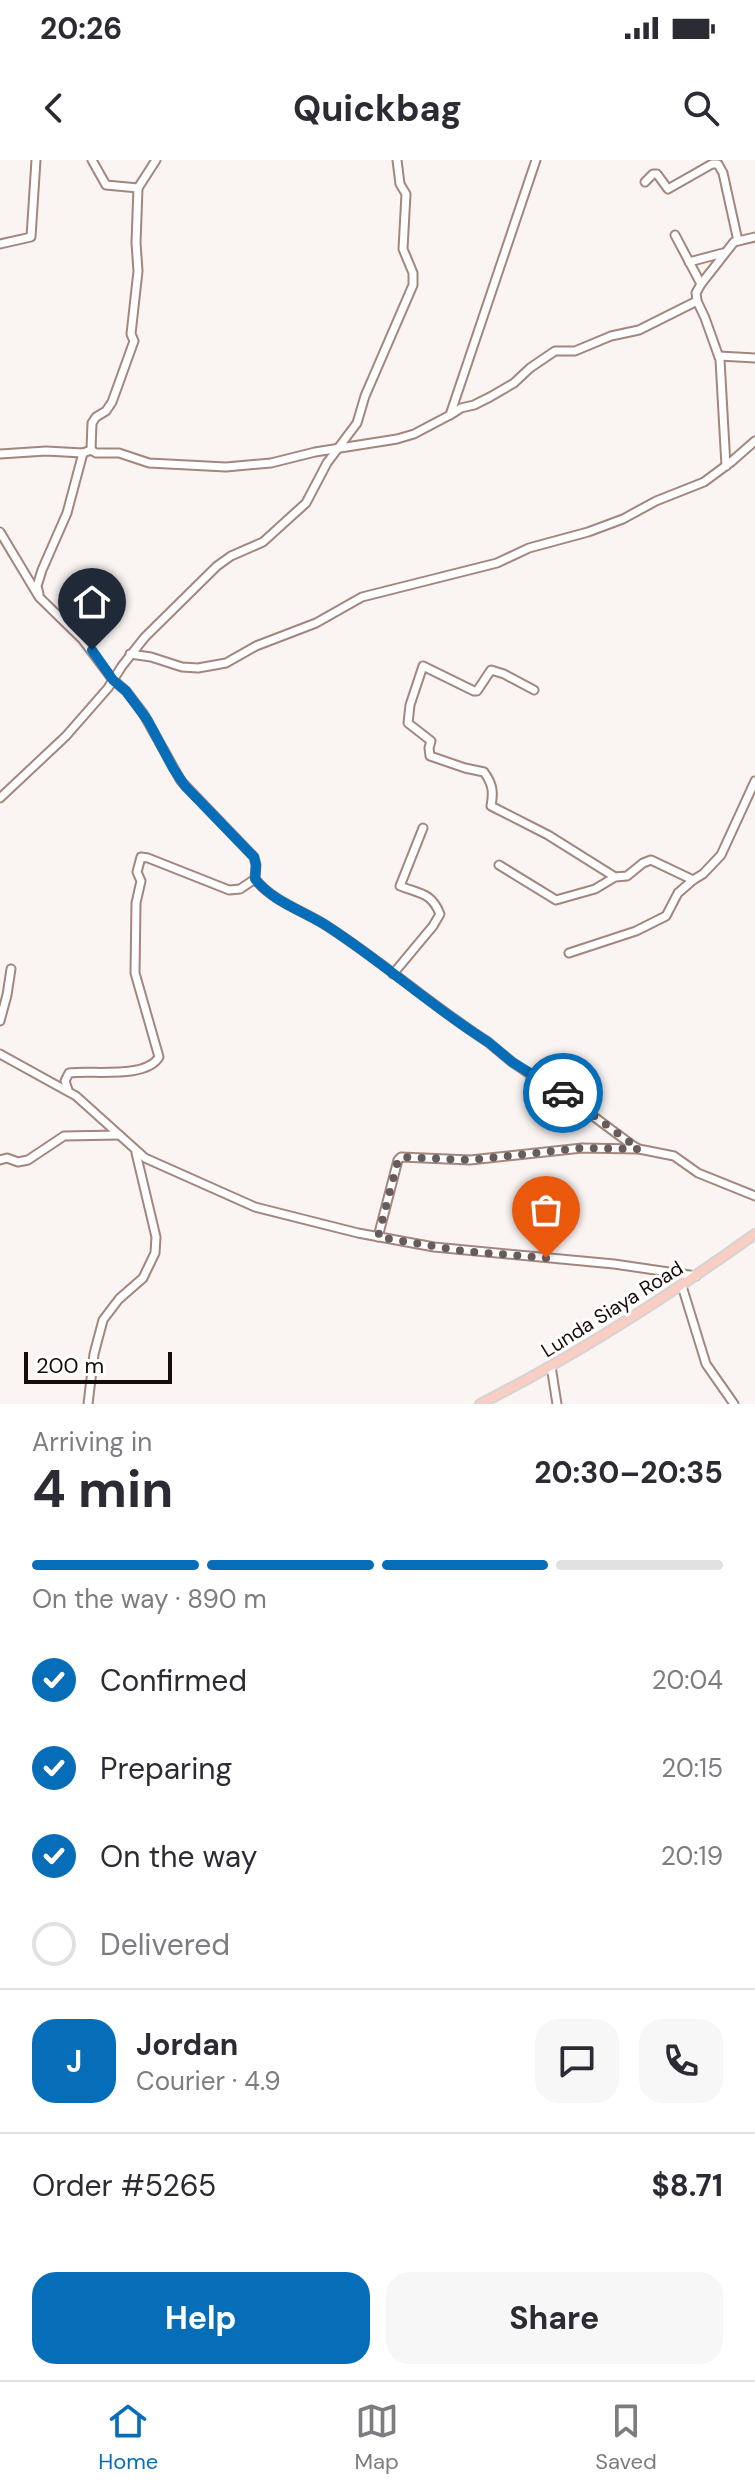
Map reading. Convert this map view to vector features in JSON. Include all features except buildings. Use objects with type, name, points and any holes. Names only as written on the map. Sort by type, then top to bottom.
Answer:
[{"type":"main road","name":"Lunda Siaya Road","points":[[480,1404],[607,1334],[755,1234]]},
{"type":"street","points":[[0,244],[31,237],[36,160]]},
{"type":"street","points":[[92,160],[106,185],[138,188]]},
{"type":"street","points":[[39,597],[37,586],[67,513],[87,452],[92,423],[112,402],[134,341],[131,334],[138,271],[138,188],[156,160]]},
{"type":"street","points":[[0,798],[66,736],[113,680],[130,654],[217,566],[263,542],[298,512],[327,463],[357,423],[365,396],[413,285],[413,273],[403,249],[406,194],[400,184],[397,160]]},
{"type":"street","points":[[450,415],[536,160]]},
{"type":"street","points":[[645,182],[657,174],[668,189],[714,163],[718,164],[723,173],[738,241]]},
{"type":"street","points":[[675,235],[701,284]]},
{"type":"street","points":[[726,466],[719,356],[696,293],[734,242],[755,237]]},
{"type":"street","points":[[689,262],[723,253]]},
{"type":"street","points":[[0,454],[46,451],[119,453],[149,463],[218,468],[271,463],[409,436],[514,383],[555,351],[575,351],[611,336],[639,330],[697,301]]},
{"type":"street","points":[[719,356],[755,358]]},
{"type":"street","points":[[130,654],[182,667],[198,668],[226,663],[267,641],[316,623],[362,597],[497,563],[529,548],[614,523],[656,501],[696,486],[755,441]]},
{"type":"street","points":[[0,532],[39,597],[82,639],[148,721],[185,786],[254,857],[255,879]]},
{"type":"street","points":[[534,690],[491,670],[474,691],[423,666],[410,705],[408,723],[431,741],[430,756],[484,772],[491,782],[491,806],[548,835],[615,877]]},
{"type":"street","points":[[569,953],[636,931],[666,916],[678,893],[721,855],[755,781]]},
{"type":"street","points":[[393,974],[440,914],[436,902],[423,893],[400,886],[423,828]]},
{"type":"street","points":[[69,1092],[65,1081],[69,1073],[143,1069],[155,1064],[159,1057],[135,966],[136,903],[141,881],[137,872],[141,857],[229,890],[240,889],[255,879]]},
{"type":"street","points":[[499,865],[556,900],[591,890],[615,877],[627,876],[643,863],[653,860],[693,880]]},
{"type":"street","points":[[255,879],[277,898],[328,926],[512,1062],[558,1090],[639,1149]]},
{"type":"street","points":[[0,1021],[11,969]]},
{"type":"street","points":[[0,1054],[69,1092],[153,1162],[255,1207],[378,1237],[463,1251],[614,1264],[696,1276]]},
{"type":"street","points":[[0,1160],[28,1160],[64,1136],[119,1135]]},
{"type":"street","points":[[378,1237],[401,1157],[470,1160],[582,1148],[639,1149],[674,1156],[698,1173],[755,1196]]},
{"type":"street","points":[[88,1404],[94,1354],[103,1320],[119,1299],[143,1278],[155,1253],[154,1229],[135,1150]]},
{"type":"street","points":[[682,1286],[704,1360],[734,1404]]},
{"type":"street","points":[[551,1366],[557,1404]]},
{"type":"way so far","points":[[546,1258],[463,1251],[378,1237],[401,1157],[470,1160],[582,1148],[639,1149],[563,1093]]},
{"type":"route","points":[[92,650],[148,721],[185,786],[254,857],[255,879],[261,886],[328,926],[512,1062],[563,1093]]}]
